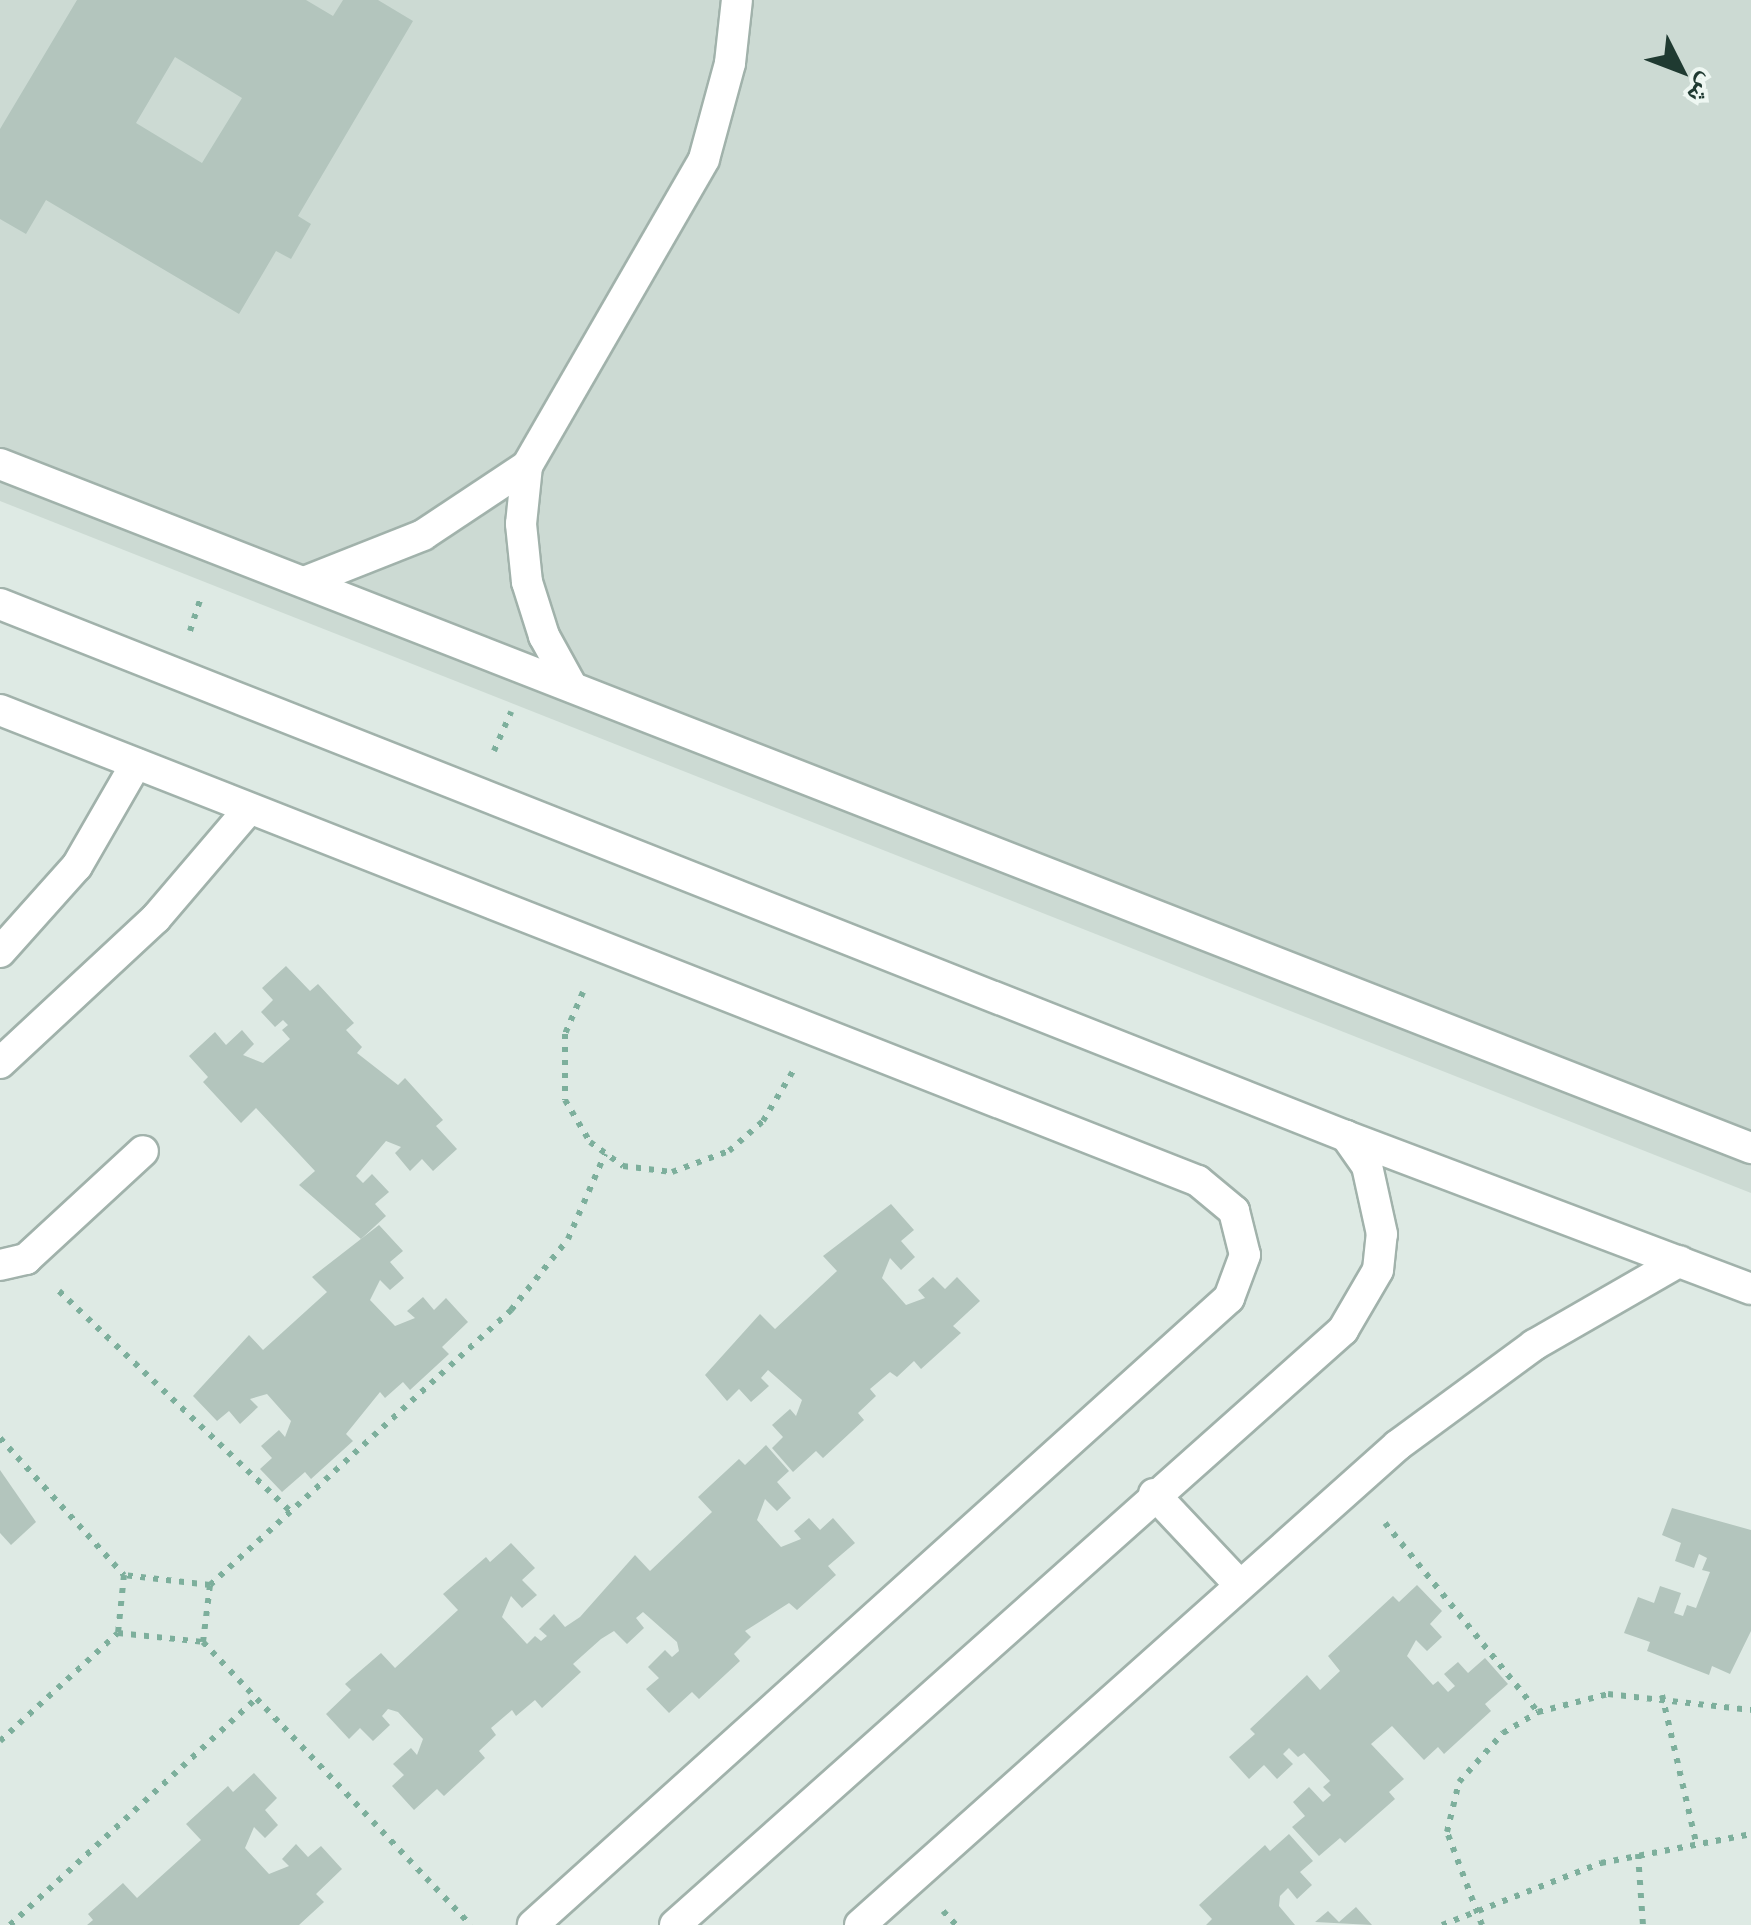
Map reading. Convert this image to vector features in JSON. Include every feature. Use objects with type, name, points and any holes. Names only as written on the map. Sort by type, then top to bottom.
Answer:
[{"type":"street","points":[[572,687],[544,636],[527,582],[521,524],[527,466],[704,159],[730,63],[737,0]]},
{"type":"street","points":[[0,464],[307,580],[1751,1148]]},
{"type":"street","points":[[307,580],[424,536],[527,466]]},
{"type":"street","points":[[0,604],[1346,1136],[1751,1289]]},
{"type":"street","points":[[0,710],[1198,1181],[1234,1210],[1245,1255],[1240,1278],[1212,1315],[533,1925]]},
{"type":"street","points":[[0,952],[77,866],[136,764]]},
{"type":"street","points":[[0,1063],[156,918],[250,810]]},
{"type":"street","points":[[675,1925],[1154,1494],[1343,1330],[1364,1302],[1378,1270],[1380,1216],[1367,1166],[1346,1136]]},
{"type":"street","points":[[13,1262],[143,1152]]},
{"type":"street","points":[[860,1925],[1353,1484],[1534,1345],[1680,1261]]},
{"type":"street","points":[[1154,1494],[1238,1583]]},
{"type":"path","points":[[175,673],[219,547]]},
{"type":"path","points":[[476,795],[528,670]]},
{"type":"path","points":[[601,947],[565,1034],[561,1066],[576,1126],[605,1154],[634,1169],[672,1172],[728,1150],[763,1120],[818,1031]]},
{"type":"path","points":[[204,1642],[210,1585],[542,1276],[568,1238],[605,1154]]},
{"type":"path","points":[[13,1262],[290,1511]]},
{"type":"path","points":[[0,1438],[124,1575],[210,1585]]},
{"type":"path","points":[[1353,1484],[1538,1712]]},
{"type":"path","points":[[0,1741],[118,1632],[124,1575]]},
{"type":"path","points":[[118,1632],[204,1642],[471,1925]]},
{"type":"path","points":[[1482,1925],[1446,1832],[1450,1806],[1473,1760],[1538,1712],[1608,1694],[1662,1695],[1751,1710]]},
{"type":"path","points":[[1662,1695],[1696,1842]]},
{"type":"path","points":[[10,1925],[257,1698]]},
{"type":"path","points":[[1442,1925],[1474,1908],[1638,1854],[1751,1834]]},
{"type":"path","points":[[1638,1854],[1643,1925]]},
{"type":"shaded area","points":[[0,0],[1751,0],[1751,1193],[0,501]]},
{"type":"building","points":[[77,0],[306,0],[333,16],[343,0],[378,0],[413,21],[298,216],[311,224],[291,259],[276,251],[239,314],[46,200],[26,234],[0,219],[0,129]],"holes":[[[175,57],[242,98],[202,163],[136,123]]]},
{"type":"building","points":[[286,966],[310,991],[318,984],[354,1023],[346,1030],[362,1047],[357,1053],[398,1085],[405,1078],[443,1120],[436,1126],[457,1149],[433,1171],[422,1159],[410,1171],[395,1153],[401,1147],[386,1141],[356,1176],[363,1183],[372,1174],[389,1192],[375,1204],[386,1216],[361,1239],[299,1185],[315,1171],[256,1108],[241,1123],[203,1082],[208,1077],[189,1056],[215,1032],[226,1045],[242,1030],[254,1044],[243,1055],[263,1063],[290,1039],[282,1030],[288,1025],[283,1020],[275,1027],[261,1012],[273,1000],[262,988]]},
{"type":"building","points":[[891,1204],[914,1230],[901,1241],[915,1257],[901,1270],[890,1258],[882,1278],[906,1305],[925,1298],[918,1290],[933,1277],[945,1289],[957,1277],[980,1301],[953,1326],[961,1333],[921,1369],[914,1361],[897,1377],[890,1372],[870,1389],[876,1396],[858,1413],[864,1420],[823,1458],[816,1451],[793,1472],[772,1448],[783,1437],[772,1425],[790,1409],[796,1416],[802,1400],[768,1370],[761,1378],[769,1386],[751,1402],[739,1389],[727,1401],[705,1375],[760,1314],[775,1329],[837,1271],[823,1256]]},
{"type":"building","points":[[379,1225],[403,1251],[390,1262],[404,1278],[390,1290],[380,1280],[370,1300],[395,1326],[415,1318],[407,1311],[423,1297],[434,1310],[446,1298],[468,1322],[442,1347],[449,1354],[410,1390],[403,1382],[385,1398],[380,1392],[346,1434],[353,1441],[311,1479],[305,1472],[282,1492],[260,1469],[272,1458],[261,1446],[279,1430],[285,1437],[291,1421],[267,1394],[250,1399],[258,1407],[240,1424],[229,1411],[217,1421],[193,1396],[249,1335],[263,1350],[327,1292],[312,1277]]},
{"type":"building","points":[[766,1445],[789,1471],[777,1482],[791,1498],[777,1511],[765,1499],[757,1520],[781,1547],[801,1539],[794,1531],[809,1518],[820,1530],[833,1518],[855,1543],[828,1566],[836,1575],[797,1610],[789,1603],[745,1631],[751,1637],[734,1654],[740,1661],[699,1699],[692,1692],[669,1713],[646,1689],[659,1678],[648,1667],[665,1650],[672,1657],[679,1651],[677,1642],[643,1612],[636,1618],[644,1628],[627,1644],[614,1631],[601,1639],[573,1664],[581,1672],[542,1708],[535,1700],[516,1716],[512,1710],[491,1728],[496,1735],[479,1751],[485,1758],[444,1796],[437,1789],[414,1810],[392,1786],[404,1775],[393,1764],[411,1748],[417,1755],[423,1739],[398,1712],[388,1709],[382,1716],[390,1725],[373,1741],[360,1728],[349,1739],[326,1714],[351,1690],[345,1684],[381,1653],[395,1668],[458,1610],[443,1594],[486,1557],[490,1562],[511,1543],[535,1568],[522,1580],[537,1595],[522,1608],[511,1596],[502,1617],[527,1644],[535,1636],[541,1641],[547,1636],[539,1629],[554,1614],[565,1627],[580,1617],[635,1555],[650,1571],[712,1512],[698,1497],[739,1459],[745,1465]]},
{"type":"building","points":[[0,1470],[36,1522],[11,1545],[0,1533]]},
{"type":"building","points":[[1672,1508],[1751,1530],[1751,1631],[1730,1674],[1712,1666],[1709,1675],[1647,1651],[1650,1642],[1624,1633],[1638,1597],[1654,1603],[1660,1586],[1681,1593],[1674,1613],[1683,1616],[1687,1605],[1696,1608],[1710,1572],[1702,1570],[1707,1558],[1699,1554],[1694,1568],[1675,1561],[1681,1543],[1662,1535]]},
{"type":"building","points":[[1417,1585],[1442,1611],[1430,1624],[1442,1637],[1427,1651],[1416,1640],[1407,1656],[1433,1685],[1438,1681],[1448,1692],[1455,1686],[1444,1674],[1458,1662],[1468,1673],[1485,1658],[1508,1684],[1485,1704],[1491,1711],[1444,1754],[1438,1747],[1424,1760],[1392,1726],[1371,1744],[1404,1779],[1389,1792],[1395,1799],[1345,1843],[1340,1838],[1319,1856],[1292,1827],[1305,1816],[1293,1802],[1309,1787],[1323,1802],[1331,1795],[1323,1787],[1330,1781],[1304,1753],[1298,1757],[1289,1748],[1283,1754],[1293,1764],[1277,1779],[1264,1765],[1249,1779],[1229,1757],[1255,1734],[1250,1729],[1307,1675],[1320,1690],[1340,1671],[1328,1656],[1393,1596],[1399,1602]]},
{"type":"building","points":[[254,1773],[277,1798],[265,1810],[278,1825],[265,1838],[254,1827],[245,1848],[269,1874],[289,1866],[282,1859],[296,1844],[308,1857],[321,1846],[342,1869],[316,1894],[324,1902],[299,1925],[87,1925],[93,1920],[88,1914],[123,1883],[137,1898],[201,1840],[186,1824],[228,1786],[233,1792]]},
{"type":"building","points":[[1289,1834],[1313,1861],[1300,1872],[1312,1885],[1297,1899],[1288,1888],[1280,1896],[1279,1906],[1295,1925],[1206,1925],[1212,1919],[1199,1905],[1265,1845],[1270,1851]]},
{"type":"building","points":[[1356,1907],[1372,1925],[1315,1922],[1328,1911],[1339,1922]]}]
